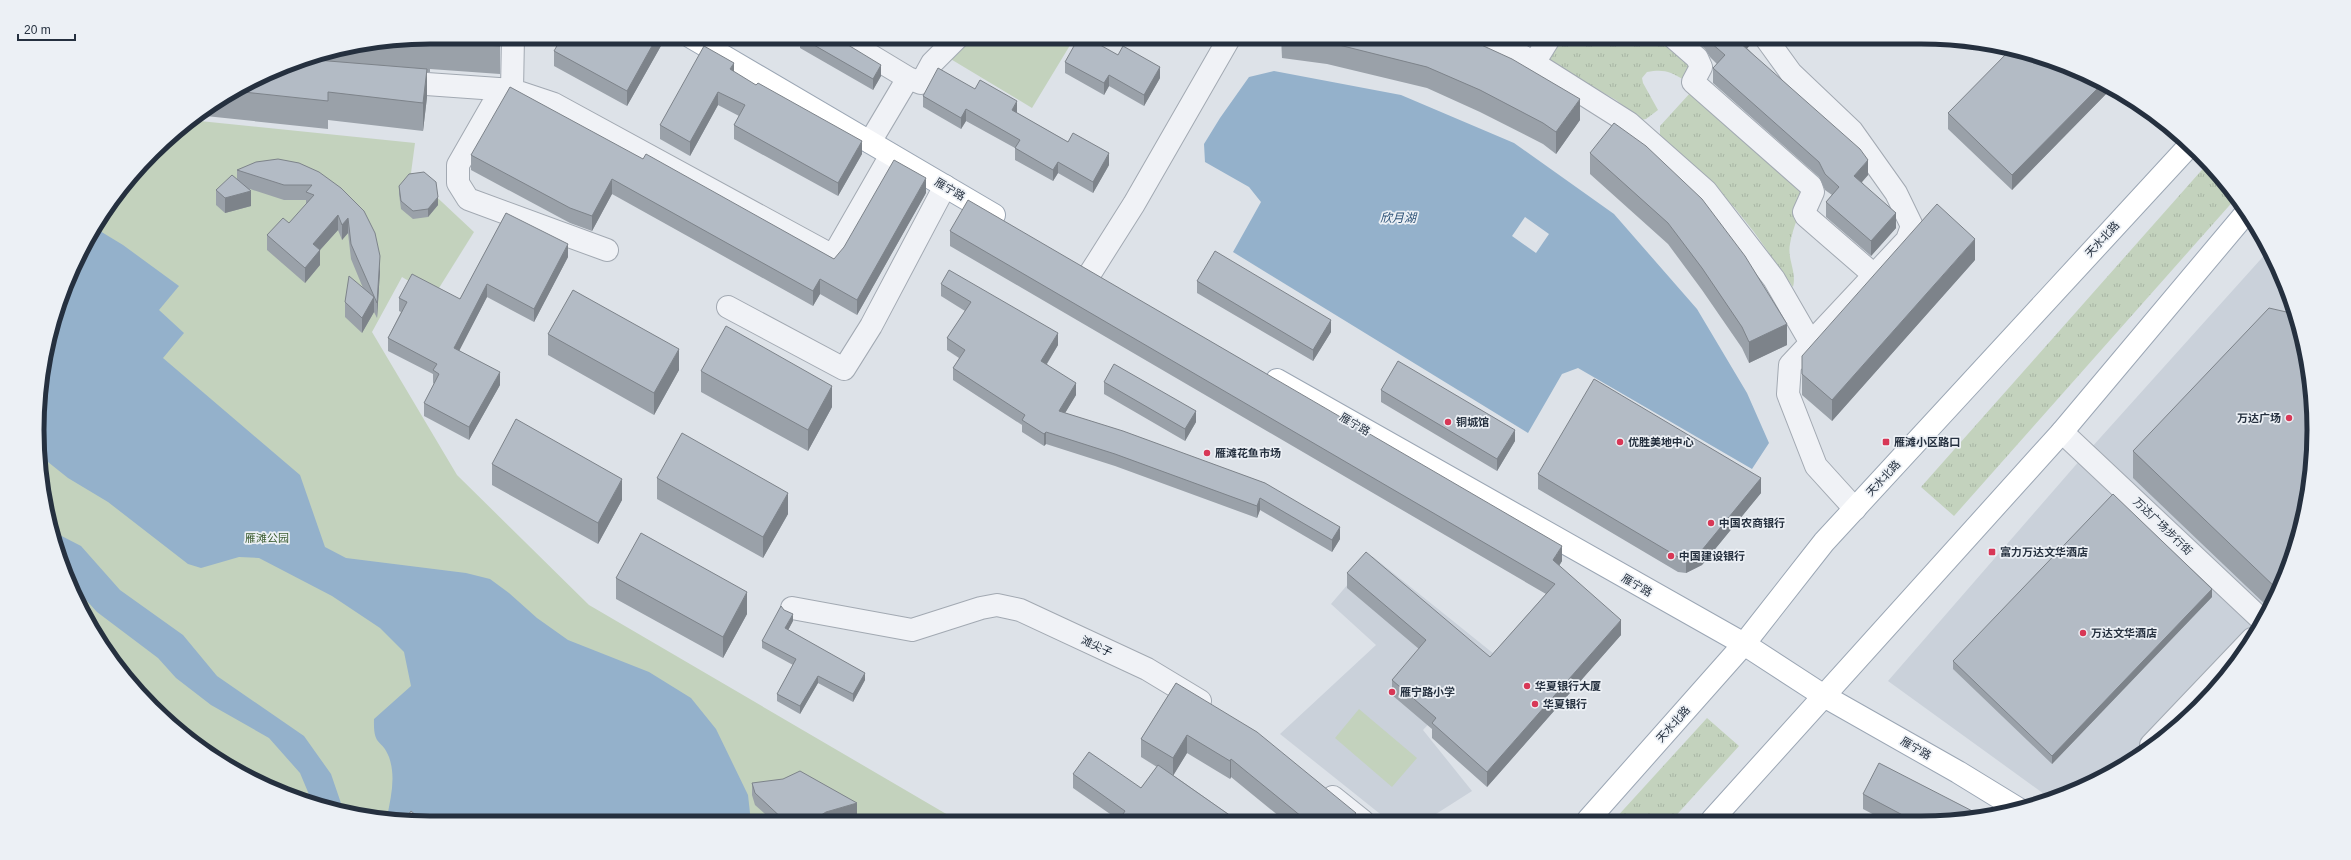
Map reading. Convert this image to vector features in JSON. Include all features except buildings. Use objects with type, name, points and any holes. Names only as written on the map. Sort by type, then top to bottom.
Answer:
[{"type":"main road","name":"雁宁路","points":[[703,44],[1013,226]]},
{"type":"main road","name":"天水北路","points":[[1592,816],[1744,644],[1824,542],[2186,149]]},
{"type":"main road","points":[[1716,816],[2062,432],[2243,217]]},
{"type":"main road","name":"雁宁路","points":[[1263,372],[1744,644],[1824,696],[1958,772],[2012,805]]},
{"type":"street","points":[[512,44],[506,90],[458,165],[458,183],[468,199],[607,250]]},
{"type":"street","points":[[852,44],[908,78],[921,83],[932,63],[951,44]]},
{"type":"street","points":[[1091,273],[1134,204],[1226,44]]},
{"type":"street","points":[[1502,44],[1629,123],[1709,193],[1774,279],[1811,343]]},
{"type":"street","points":[[1534,63],[1546,44]]},
{"type":"street","points":[[1681,44],[1697,58],[1701,66],[1693,82],[1812,186],[1813,192],[1804,212],[1806,216],[1874,275]]},
{"type":"street","points":[[1770,44],[1791,73],[1852,131],[1896,193],[1912,226],[1907,240],[1790,365],[1788,394],[1816,466],[1855,508]]},
{"type":"street","points":[[870,142],[908,78]]},
{"type":"street","points":[[377,81],[506,90],[554,104],[833,256],[891,155]]},
{"type":"street","points":[[728,307],[844,368],[871,326],[945,186]]},
{"type":"street","name":"万达广场步行街","points":[[2062,432],[2258,617]]},
{"type":"street","name":"滩尖子","points":[[792,608],[912,630],[981,608],[997,605],[1020,610],[1147,669],[1219,712]]},
{"type":"street","points":[[2171,724],[2226,666]]},
{"type":"street","points":[[1320,786],[1357,816]]},
{"type":"shaded area","points":[[2265,255],[2278,282],[2294,330],[2304,380],[2306,405],[2306,455],[2300,505],[2287,554],[2278,578],[2255,623],[2227,665],[2211,685],[2176,720],[2135,751],[2114,764],[2069,787],[2046,796],[1888,681],[2074,467]]},
{"type":"shaded area","name":"雁宁路小学","points":[[1372,556],[1494,654],[1423,730],[1472,791],[1433,816],[1383,816],[1280,734],[1376,645],[1331,604]]},
{"type":"green space","points":[[944,44],[1071,44],[1032,108],[939,52]]},
{"type":"green space","points":[[1555,44],[1670,44],[1691,61],[1684,80],[1666,72],[1647,72],[1642,78],[1643,83],[1658,110],[1646,119],[1641,120],[1616,100],[1552,64],[1548,58]]},
{"type":"green space","points":[[1691,92],[1808,191],[1791,237],[1789,250],[1794,276],[1793,287],[1754,232],[1734,207],[1660,137],[1660,126]]},
{"type":"green space","name":"雁滩公园","points":[[199,121],[415,143],[411,173],[474,232],[434,296],[402,277],[372,332],[457,475],[589,605],[950,816],[430,816],[380,813],[330,803],[282,787],[237,764],[216,751],[175,720],[140,685],[124,665],[96,623],[73,578],[64,554],[51,505],[47,480],[44,430],[47,380],[51,355],[64,306],[73,282],[96,237],[124,195],[140,175],[175,140]]},
{"type":"green space","points":[[2204,168],[2232,202],[1954,516],[1921,487]]},
{"type":"green space","points":[[1359,709],[1417,758],[1392,787],[1335,738]]},
{"type":"green space","points":[[1707,718],[1739,746],[1676,816],[1618,816]]},
{"type":"water","name":"欣月湖","points":[[1274,71],[1401,95],[1514,143],[1614,214],[1697,309],[1747,393],[1769,443],[1752,469],[1578,368],[1562,374],[1528,433],[1233,252],[1261,202],[1249,187],[1205,162],[1204,144],[1220,118],[1249,77]],"holes":[[[1525,217],[1549,234],[1536,253],[1512,236]]]},
{"type":"water","points":[[100,231],[123,245],[179,286],[159,310],[184,333],[163,358],[300,475],[325,547],[346,558],[466,573],[490,579],[509,593],[537,618],[568,640],[649,672],[691,698],[716,729],[748,795],[750,816],[430,816],[388,814],[392,787],[391,764],[384,747],[376,739],[374,719],[411,686],[404,652],[380,628],[332,596],[259,558],[239,557],[201,568],[188,564],[108,502],[68,478],[45,460],[44,430],[47,380],[51,355],[64,306],[73,282]]},
{"type":"water","points":[[58,534],[81,546],[120,590],[183,635],[217,676],[304,736],[331,774],[342,806],[310,797],[300,773],[269,738],[211,705],[176,678],[158,658],[97,612],[81,594],[73,578]]},
{"type":"place","name":"万达广场","points":[[2289,418]]},
{"type":"place","name":"铜城馆","points":[[1448,422]]},
{"type":"place","name":"优胜美地中心","points":[[1620,442]]},
{"type":"place","name":"雁滩小区路口","points":[[1886,442]]},
{"type":"place","name":"雁滩花鱼市场","points":[[1207,453]]},
{"type":"place","name":"中国农商银行","points":[[1711,523]]},
{"type":"place","name":"富力万达文华酒店","points":[[1992,552]]},
{"type":"place","name":"中国建设银行","points":[[1671,556]]},
{"type":"place","name":"万达文华酒店","points":[[2083,633]]},
{"type":"place","name":"华夏银行大厦","points":[[1527,686]]},
{"type":"place","name":"雁宁路小学","points":[[1392,692]]},
{"type":"place","name":"华夏银行","points":[[1535,704]]}]
